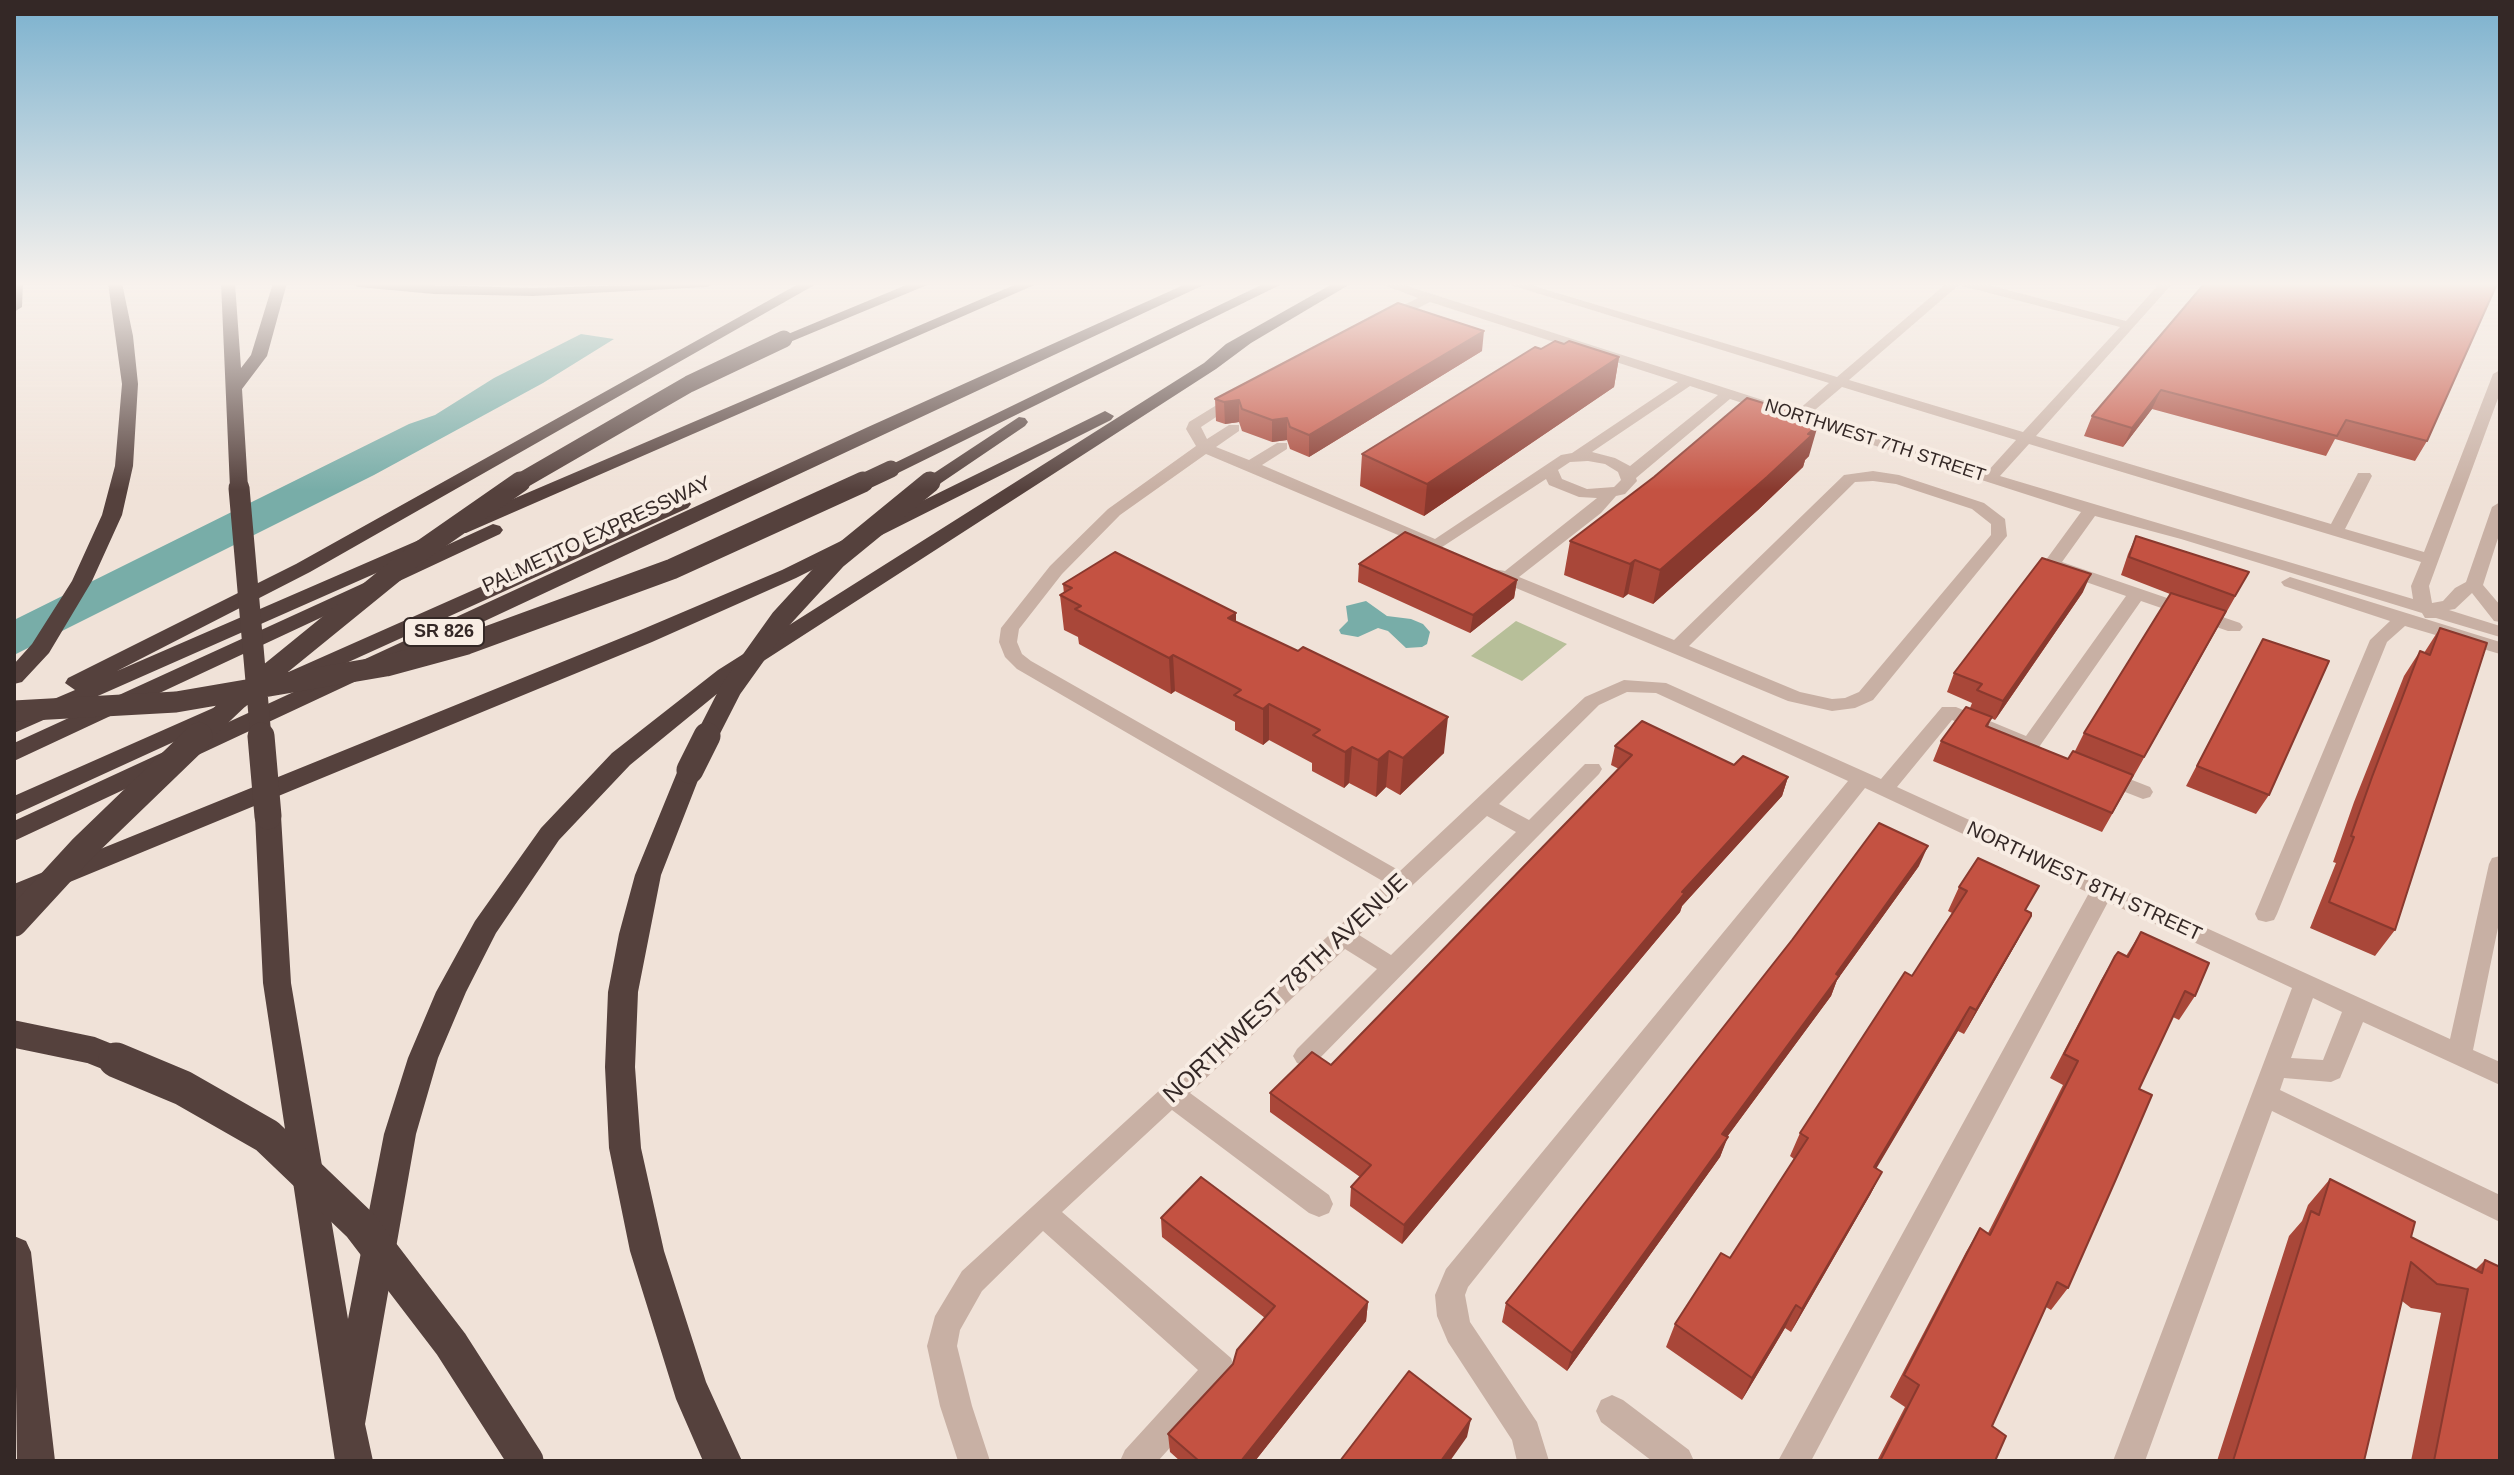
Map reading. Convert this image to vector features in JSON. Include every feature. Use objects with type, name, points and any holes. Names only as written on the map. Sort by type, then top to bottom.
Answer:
[{"type":"highway","points":[[14,677],[41,648],[82,581],[112,515],[124,466],[130,384],[125,352]]},
{"type":"highway","points":[[233,352],[239,488],[268,816],[277,983],[354,1461]]},
{"type":"highway","points":[[235,387],[260,352]]},
{"type":"highway","points":[[14,718],[87,677],[303,568],[688,352]]},
{"type":"highway","points":[[14,923],[83,848],[219,716],[404,563],[511,487],[582,443],[689,384],[757,352]]},
{"type":"highway","points":[[14,725],[872,352]]},
{"type":"highway","name":"PALMETTO EXPRESSWAY","points":[[14,832],[1049,352]]},
{"type":"highway","points":[[14,711],[176,702],[386,666],[467,644],[672,569],[891,469],[1135,352]]},
{"type":"highway","points":[[723,1461],[689,1386],[647,1251],[625,1148],[620,1067],[623,992],[648,875],[690,770],[731,689],[781,619],[837,558],[931,481],[1023,420],[1156,352]]},
{"type":"highway","points":[[14,895],[644,637],[789,574],[1021,461],[1224,352]]},
{"type":"highway","points":[[346,1424],[400,1134],[423,1058],[451,992],[485,928],[550,834],[621,759],[726,675],[1229,352]]},
{"type":"highway","points":[[14,806],[675,506],[874,431]]},
{"type":"highway","points":[[14,753],[482,537],[554,488]]},
{"type":"highway","points":[[14,1034],[91,1050],[183,1088],[267,1136],[360,1225],[451,1344],[526,1461]]},
{"type":"highway","points":[[14,1252],[36,1461]]},
{"type":"street","name":"NORTHWEST 7TH STREET","points":[[1598,352],[2091,510],[2187,535],[2426,609],[2448,627],[2494,641]]},
{"type":"street","points":[[1739,352],[2429,559]]},
{"type":"street","points":[[1798,417],[1875,352]]},
{"type":"street","points":[[1990,478],[2104,352]]},
{"type":"street","points":[[2499,514],[2474,585],[2461,592],[2449,605],[2426,609],[2420,586],[2493,414],[2500,374]]},
{"type":"street","points":[[1257,388],[1194,425],[1193,429],[1205,448],[1443,549],[1558,461],[1577,456],[1688,381]]},
{"type":"street","points":[[1507,578],[1595,510],[1609,494],[1625,487],[1628,476],[1727,394]]},
{"type":"street","points":[[1234,428],[1133,496],[1070,554],[1010,628],[1008,642],[1014,657],[1402,882]]},
{"type":"street","points":[[1251,465],[1282,446]]},
{"type":"street","points":[[1577,456],[1610,461],[1628,476]]},
{"type":"street","points":[[1550,470],[1555,482],[1573,492],[1609,494]]},
{"type":"street","points":[[1479,565],[1507,578],[1677,648],[1814,703],[1832,705],[1860,701],[1999,536],[1999,522],[1978,506],[1899,480],[1873,476],[1850,478],[1677,648]]},
{"type":"street","points":[[2336,530],[2364,476]]},
{"type":"street","points":[[2091,510],[2052,564],[2234,627]]},
{"type":"street","name":"NORTHWEST 7TH STREET","points":[[2091,510],[2208,554],[2402,620],[2494,641]]},
{"type":"street","points":[[2474,585],[2500,617]]},
{"type":"street","points":[[1533,1461],[1526,1433],[1459,1332],[1452,1316],[1450,1295],[1456,1279],[1872,784],[1949,711],[2037,748],[2137,593]]},
{"type":"street","points":[[2266,914],[2379,640],[2402,620]]},
{"type":"street","name":"NORTHWEST 78TH AVENUE","points":[[974,1461],[956,1406],[942,1346],[946,1326],[972,1281],[1485,806],[1600,695],[1634,685],[1668,690]]},
{"type":"street","name":"NORTHWEST 8TH STREET","points":[[1668,690],[2500,1074]]},
{"type":"street","points":[[2087,768],[2143,792]]},
{"type":"street","points":[[1306,1056],[1592,769]]},
{"type":"street","points":[[1485,806],[1531,830]]},
{"type":"street","points":[[2459,1055],[2500,864]]},
{"type":"street","points":[[1794,1461],[2102,891]]},
{"type":"street","points":[[1344,937],[1393,968]]},
{"type":"street","points":[[2129,1461],[2306,984]]},
{"type":"street","points":[[2275,1067],[2331,1071],[2356,1008]]},
{"type":"street","points":[[1171,1094],[1319,1204]]},
{"type":"street","points":[[2264,1095],[2500,1209]]},
{"type":"street","points":[[1043,1213],[1220,1369],[1136,1461]]},
{"type":"street","points":[[1612,1411],[1678,1461]]},
{"type":"green space","points":[[1516,621],[1567,644],[1522,681],[1471,656]]},
{"type":"water","points":[[546,352],[593,352],[543,383],[374,475],[14,655],[14,620],[409,424],[435,415],[494,378]]},
{"type":"water","points":[[1366,601],[1387,616],[1423,624],[1430,632],[1427,644],[1406,648],[1388,631],[1378,628],[1358,637],[1341,634],[1339,630],[1348,621],[1346,606]]},
{"type":"building","points":[[1305,352],[1449,352],[1309,435],[1290,427],[1287,418],[1272,420],[1242,409],[1239,400],[1224,402],[1215,399]]},
{"type":"building","points":[[1527,352],[1603,352],[1619,357],[1427,484],[1362,454]]},
{"type":"building","points":[[2147,352],[2467,352],[2427,441],[2346,420],[2337,436],[2161,390],[2132,428],[2092,416]]},
{"type":"building","points":[[1747,398],[1793,412],[1789,416],[1818,425],[1808,434],[1812,435],[1767,477],[1660,570],[1635,560],[1630,564],[1570,541],[1654,477]]},
{"type":"building","points":[[1405,532],[1517,580],[1473,615],[1359,564]]},
{"type":"building","points":[[2136,536],[2249,572],[2235,596],[2129,557]]},
{"type":"building","points":[[1115,552],[1236,613],[1228,618],[1298,651],[1303,647],[1448,717],[1403,758],[1389,751],[1378,760],[1352,747],[1345,752],[1313,735],[1320,730],[1269,704],[1263,709],[1234,695],[1241,690],[1173,655],[1169,658],[1075,609],[1081,606],[1060,595],[1072,588],[1063,584]]},
{"type":"building","points":[[2042,558],[2091,574],[2003,701],[1977,690],[1982,684],[1954,673]]},
{"type":"building","points":[[2171,593],[2226,611],[2144,757],[2084,733]]},
{"type":"building","points":[[2440,628],[2487,643],[2395,930],[2329,902],[2420,651],[2430,655]]},
{"type":"building","points":[[2263,639],[2329,661],[2269,795],[2197,766]]},
{"type":"building","points":[[1966,707],[1992,717],[1986,726],[2068,759],[2073,751],[2133,775],[2112,813],[1941,741]]},
{"type":"building","points":[[1642,721],[1734,765],[1743,756],[1788,777],[1682,892],[1685,893],[1404,1225],[1351,1187],[1371,1165],[1270,1093],[1312,1052],[1331,1065],[1632,755],[1615,746]]},
{"type":"building","points":[[1879,823],[1928,846],[1836,974],[1839,976],[1722,1134],[1728,1137],[1572,1353],[1506,1303],[1792,940]]},
{"type":"building","points":[[1978,858],[2039,886],[2025,910],[2031,916],[1976,1010],[1970,1007],[1874,1167],[1882,1172],[1802,1309],[1796,1305],[1752,1378],[1675,1324],[1721,1253],[1730,1258],[1808,1138],[1800,1133],[1905,972],[1912,976],[1967,891],[1959,887]]},
{"type":"building","points":[[2141,932],[2209,963],[2195,996],[2185,991],[2139,1089],[2152,1095],[2068,1288],[2057,1282],[1992,1426],[2006,1436],[1995,1461],[1880,1461],[1919,1385],[1904,1375],[1980,1228],[1990,1235],[2078,1061],[2064,1054],[2115,956],[2118,952],[2128,957]]},
{"type":"building","points":[[1201,1177],[1368,1302],[1241,1461],[1199,1461],[1168,1434],[1233,1364],[1237,1350],[1275,1306],[1161,1218]]},
{"type":"building","points":[[2330,1179],[2415,1222],[2411,1237],[2482,1273],[2485,1260],[2500,1267],[2500,1461],[2434,1461],[2468,1289],[2437,1284],[2411,1262],[2364,1461],[2233,1461],[2311,1211],[2319,1215]]},
{"type":"building","points":[[1409,1371],[1471,1419],[1441,1461],[1340,1461]]}]
